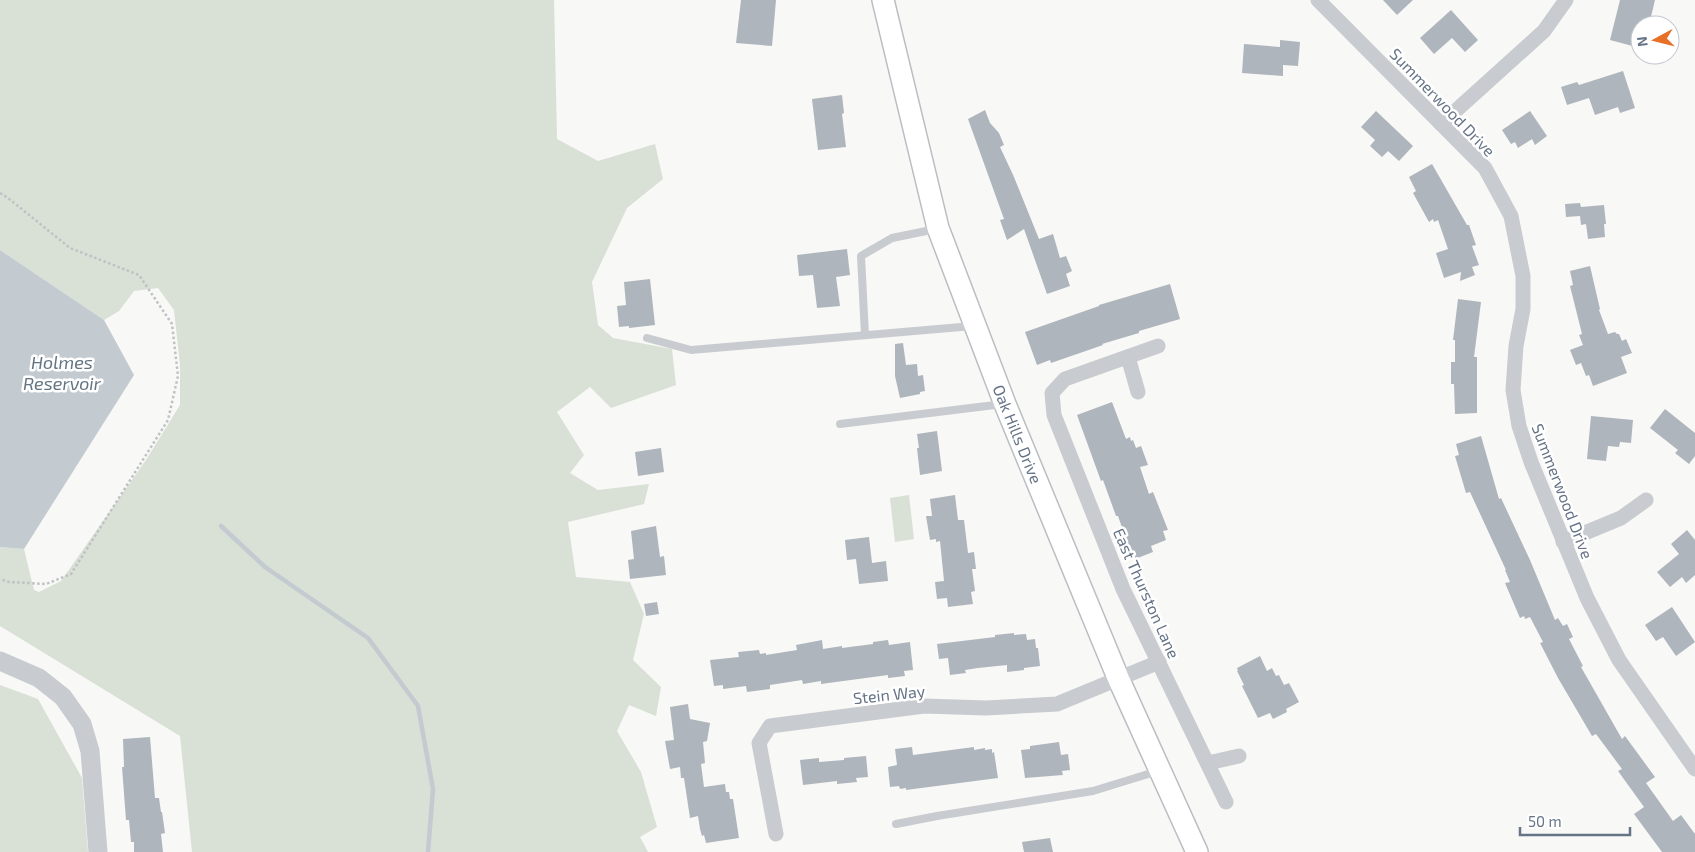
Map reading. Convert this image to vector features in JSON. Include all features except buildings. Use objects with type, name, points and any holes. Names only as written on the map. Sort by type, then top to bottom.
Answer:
[{"type":"main road","name":"Oak Hills Drive","points":[[883,0],[938,228],[1005,404],[1119,680],[1197,852]]},
{"type":"street","name":"Summerwood Drive","points":[[1318,0],[1485,168],[1511,216],[1523,276],[1523,309],[1516,346],[1513,390],[1522,435],[1586,598],[1619,660],[1695,769]]},
{"type":"street","points":[[1441,124],[1544,31],[1566,0]]},
{"type":"street","points":[[1138,392],[1128,357],[1158,346]]},
{"type":"street","name":"East Thurston Lane","points":[[1128,357],[1064,379],[1052,394],[1054,415],[1123,589],[1226,802]]},
{"type":"street","points":[[1563,542],[1621,518],[1646,500]]},
{"type":"street","points":[[0,661],[45,683],[63,697],[82,724],[90,751],[98,852]]},
{"type":"street","name":"Stein Way","points":[[776,834],[759,743],[770,726],[924,706],[986,708],[1058,704],[1159,662]]},
{"type":"street","points":[[1208,763],[1239,756]]},
{"type":"lane","points":[[865,335],[861,256],[892,238],[938,228]]},
{"type":"lane","points":[[647,338],[691,350],[975,326]]},
{"type":"lane","points":[[840,424],[1005,404]]},
{"type":"lane","points":[[896,824],[1093,792],[1160,771]]},
{"type":"path","points":[[0,193],[70,248],[139,275],[172,324],[178,376],[168,420],[71,574],[46,584],[9,582],[0,579]]},
{"type":"shaded area","points":[[0,0],[554,0],[557,139],[598,161],[655,144],[663,179],[627,208],[592,282],[598,325],[613,338],[672,349],[676,385],[611,408],[590,387],[557,412],[584,455],[570,473],[598,490],[649,484],[644,504],[568,522],[576,577],[630,582],[644,614],[633,660],[661,687],[656,716],[629,705],[617,731],[641,772],[657,827],[640,837],[648,852],[192,852],[180,736],[0,626],[0,547],[24,549],[34,590],[39,592],[61,581],[146,460],[180,405],[180,365],[174,310],[158,288],[134,291],[119,311],[104,320],[0,250]]},
{"type":"shaded area","points":[[909,495],[914,539],[895,542],[890,498]]},
{"type":"shaded area","points":[[0,685],[38,699],[82,778],[88,852],[0,852]]},
{"type":"water","name":"Holmes Reservoir","points":[[0,250],[104,320],[134,375],[24,549],[0,547]]},
{"type":"waterway","points":[[221,526],[265,567],[368,638],[418,706],[433,789],[428,852]]}]
